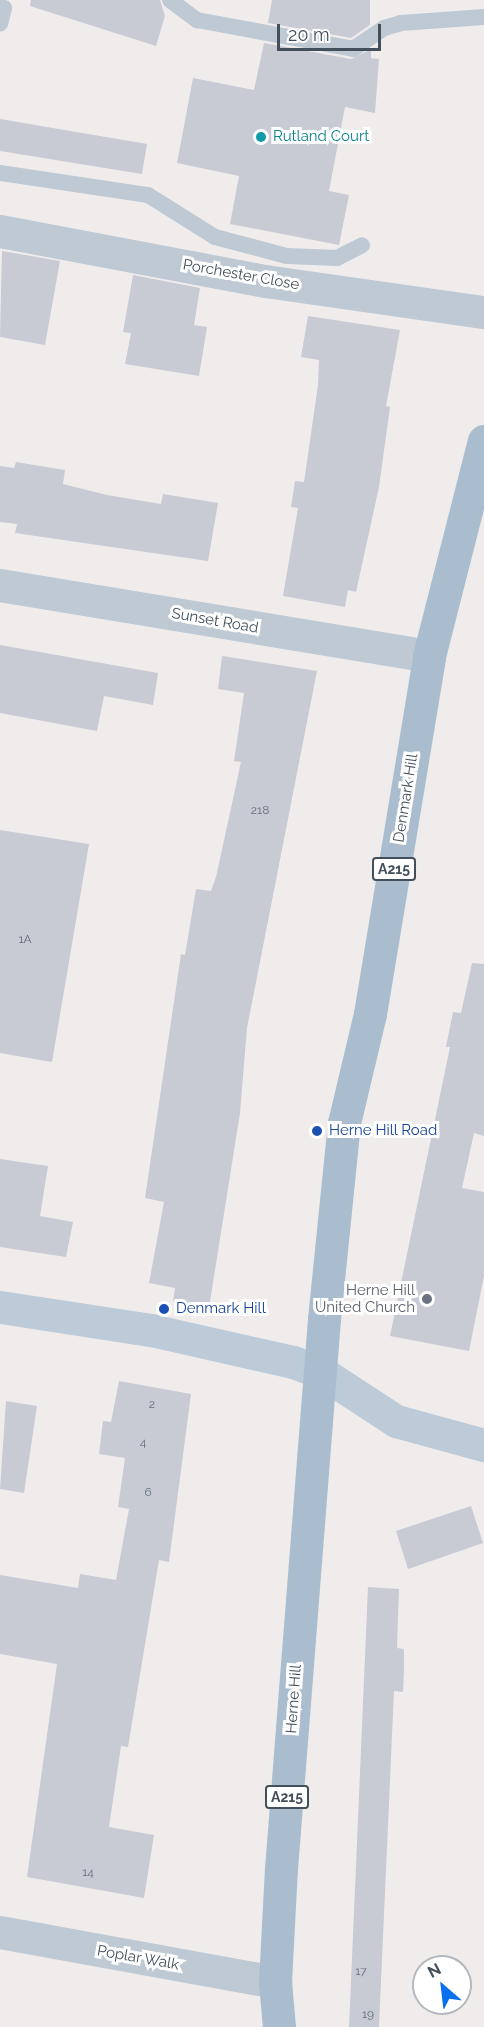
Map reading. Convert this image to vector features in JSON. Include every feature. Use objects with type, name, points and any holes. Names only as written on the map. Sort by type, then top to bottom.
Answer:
[{"type":"main road","name":"Denmark Hill","points":[[321,1372],[344,1123],[370,1014],[429,656],[484,441]]},
{"type":"main road","name":"Herne Hill","points":[[279,2027],[275,1982],[321,1372]]},
{"type":"street","name":"Porchester Close","points":[[0,231],[265,281],[484,312]]},
{"type":"street","name":"Sunset Road","points":[[0,585],[429,656]]},
{"type":"street","points":[[0,1307],[217,1343],[321,1372],[396,1421],[484,1445]]},
{"type":"street","name":"Poplar Walk","points":[[0,1932],[275,1982]]},
{"type":"lane","points":[[170,0],[197,20],[353,49],[401,23],[484,17]]},
{"type":"lane","points":[[0,8],[0,24]]},
{"type":"lane","points":[[0,173],[148,195],[215,237],[286,256],[337,258],[362,245]]},
{"type":"building","points":[[31,0],[160,0],[165,16],[156,46],[30,6]]},
{"type":"building","points":[[272,0],[370,0],[370,25],[351,38],[268,23]]},
{"type":"building","name":"Rutland Court","points":[[264,43],[351,59],[371,49],[371,58],[379,59],[375,113],[345,107],[329,191],[349,195],[339,245],[230,224],[239,176],[177,163],[193,78],[254,90]]},
{"type":"building","points":[[0,119],[147,144],[142,174],[0,151]]},
{"type":"building","points":[[2,251],[60,261],[45,345],[0,337]]},
{"type":"building","points":[[133,275],[200,288],[194,325],[207,327],[199,376],[125,364],[131,333],[123,332]]},
{"type":"building","points":[[308,316],[400,330],[386,406],[390,407],[379,487],[356,592],[348,590],[345,607],[283,596],[298,508],[291,507],[295,481],[304,482],[318,385],[319,360],[301,357]]},
{"type":"building","points":[[16,462],[65,470],[63,484],[107,495],[161,504],[163,494],[218,503],[208,561],[15,533],[17,524],[0,522],[0,466],[14,468]]},
{"type":"building","points":[[0,645],[158,673],[153,705],[104,696],[97,731],[0,713]]},
{"type":"building","points":[[222,656],[317,671],[247,1028],[240,1113],[209,1308],[173,1301],[175,1288],[149,1283],[164,1202],[145,1198],[181,954],[185,955],[196,889],[211,891],[216,877],[241,762],[234,761],[244,693],[218,689]]},
{"type":"building","points":[[0,830],[89,844],[52,1062],[0,1053]]},
{"type":"building","points":[[472,963],[484,964],[484,1136],[474,1133],[462,1188],[484,1192],[484,1276],[469,1351],[390,1336],[450,1047],[446,1047],[453,1012],[461,1013]]},
{"type":"building","points":[[0,1159],[48,1166],[40,1216],[73,1222],[66,1257],[0,1247]]},
{"type":"building","points":[[119,1381],[191,1394],[169,1562],[159,1560],[128,1747],[121,1746],[109,1827],[154,1835],[144,1898],[27,1877],[57,1664],[0,1654],[0,1575],[78,1588],[80,1574],[116,1580],[129,1509],[118,1507],[125,1458],[99,1454],[103,1421],[111,1422]]},
{"type":"building","points":[[6,1401],[37,1406],[24,1493],[0,1489]]},
{"type":"building","points":[[471,1506],[483,1543],[408,1569],[396,1531]]},
{"type":"building","points":[[368,1587],[399,1589],[397,1648],[404,1649],[404,1672],[403,1692],[394,1691],[379,2027],[349,2027]]},
{"type":"place","name":"Rutland Court","points":[[261,137]]},
{"type":"place","name":"Herne Hill Road","points":[[317,1131]]},
{"type":"place","name":"Herne Hill United Church","points":[[427,1299]]},
{"type":"place","name":"Denmark Hill","points":[[164,1309]]}]
